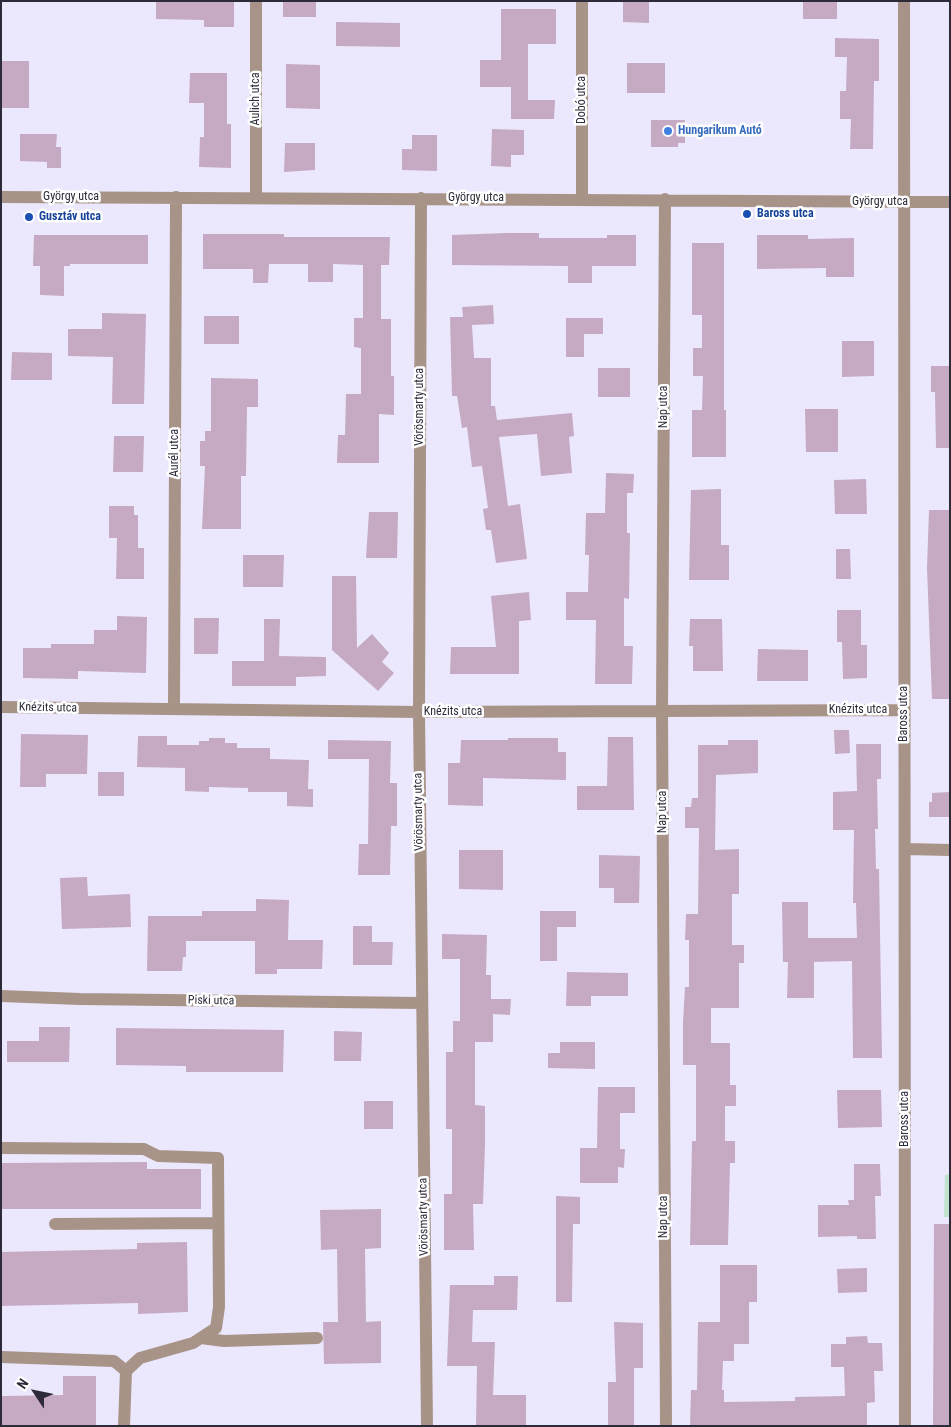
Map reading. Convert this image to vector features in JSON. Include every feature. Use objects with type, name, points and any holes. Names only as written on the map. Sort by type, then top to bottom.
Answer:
[{"type":"street","name":"Aulich utca","points":[[256,1],[256,198]]},
{"type":"street","name":"Dobó utca","points":[[582,1],[582,199]]},
{"type":"street","name":"Baross utca","points":[[904,1],[904,1426]]},
{"type":"street","name":"György utca","points":[[1,196],[950,202]]},
{"type":"street","name":"Aurél utca","points":[[174,709],[176,197]]},
{"type":"street","name":"Vörösmarty utca","points":[[422,198],[418,712],[427,1426]]},
{"type":"street","name":"Nap utca","points":[[665,199],[662,711],[666,1426]]},
{"type":"street","name":"Knézits utca","points":[[1,707],[418,712],[904,710]]},
{"type":"street","points":[[905,849],[950,850]]},
{"type":"street","name":"Piski utca","points":[[1,996],[80,999],[421,1002]]},
{"type":"street","points":[[1,1148],[144,1150],[158,1156],[218,1158],[219,1307],[216,1328],[193,1343],[140,1358],[126,1371],[124,1426]]},
{"type":"street","points":[[55,1224],[218,1223]]},
{"type":"street","points":[[201,1338],[224,1341],[317,1338]]},
{"type":"street","points":[[1,1357],[114,1361],[126,1371]]},
{"type":"green space","points":[[950,1174],[950,1217],[944,1217],[945,1175]]},
{"type":"building","points":[[156,1],[234,1],[234,27],[204,27],[204,20],[156,19]]},
{"type":"building","points":[[283,1],[316,1],[316,17],[283,17]]},
{"type":"building","points":[[623,1],[649,1],[649,23],[623,22]]},
{"type":"building","points":[[803,1],[837,1],[837,19],[803,19]]},
{"type":"building","points":[[501,9],[556,9],[556,44],[528,44],[528,100],[555,100],[554,119],[511,119],[511,87],[480,87],[480,60],[501,60]]},
{"type":"building","points":[[336,22],[400,23],[400,47],[336,46]]},
{"type":"building","points":[[835,38],[879,39],[879,81],[874,81],[873,149],[850,149],[851,119],[840,119],[840,91],[846,91],[847,57],[835,57]]},
{"type":"building","points":[[1,61],[29,61],[29,108],[1,108]]},
{"type":"building","points":[[627,63],[665,63],[665,93],[627,93]]},
{"type":"building","points":[[286,64],[320,65],[320,109],[286,108]]},
{"type":"building","points":[[190,73],[227,73],[227,124],[231,124],[231,168],[199,167],[200,137],[204,137],[204,103],[189,103]]},
{"type":"building","name":"Hungarikum Autó","points":[[651,120],[685,120],[685,143],[678,143],[678,147],[651,147]]},
{"type":"building","points":[[492,129],[524,130],[524,155],[511,155],[511,167],[491,166]]},
{"type":"building","points":[[20,134],[57,134],[56,147],[61,147],[61,168],[47,168],[47,162],[20,161]]},
{"type":"building","points":[[412,135],[437,135],[437,171],[402,170],[402,149],[412,149]]},
{"type":"building","points":[[285,143],[315,143],[315,170],[284,172]]},
{"type":"building","points":[[539,233],[539,238],[607,238],[607,235],[636,235],[636,266],[592,266],[592,283],[568,283],[568,266],[452,265],[452,235]]},
{"type":"building","points":[[203,234],[284,234],[284,237],[390,237],[389,265],[381,265],[381,319],[391,319],[391,376],[394,376],[394,415],[379,414],[379,463],[337,463],[338,435],[345,435],[346,394],[361,394],[361,348],[354,347],[354,318],[363,318],[363,265],[333,264],[333,282],[308,282],[308,264],[269,264],[268,283],[253,283],[253,269],[203,269]]},
{"type":"building","points":[[34,235],[148,235],[148,264],[70,264],[70,266],[64,266],[64,296],[40,295],[40,266],[33,266]]},
{"type":"building","points":[[757,235],[808,235],[808,239],[854,238],[854,277],[826,277],[826,268],[757,269]]},
{"type":"building","points":[[692,243],[724,243],[724,410],[726,410],[726,457],[692,457],[692,410],[702,410],[703,376],[693,376],[693,348],[702,348],[702,315],[692,315]]},
{"type":"building","points":[[493,305],[494,324],[472,325],[474,358],[491,358],[491,406],[495,406],[497,420],[572,413],[574,436],[569,437],[572,473],[541,476],[537,434],[499,437],[508,506],[520,504],[527,559],[496,563],[491,530],[486,530],[483,509],[488,508],[482,466],[472,467],[467,427],[462,428],[457,396],[452,396],[450,317],[463,317],[462,307]]},
{"type":"building","points":[[102,313],[146,314],[144,404],[112,404],[113,357],[68,356],[68,329],[102,329]]},
{"type":"building","points":[[204,316],[239,316],[239,344],[204,344]]},
{"type":"building","points":[[566,318],[603,318],[603,334],[584,334],[584,357],[566,357]]},
{"type":"building","points":[[842,341],[874,341],[874,376],[842,377]]},
{"type":"building","points":[[12,352],[52,353],[52,380],[11,380]]},
{"type":"building","points":[[931,366],[950,366],[950,448],[936,448],[935,392],[931,392]]},
{"type":"building","points":[[598,368],[630,368],[630,397],[598,397]]},
{"type":"building","points":[[211,378],[258,379],[258,407],[247,407],[246,476],[241,476],[241,529],[202,529],[205,466],[200,466],[200,441],[205,441],[205,431],[211,431]]},
{"type":"building","points":[[805,409],[838,409],[838,452],[806,452]]},
{"type":"building","points":[[114,436],[144,436],[143,472],[113,472]]},
{"type":"building","points":[[606,473],[634,474],[633,493],[627,493],[627,533],[630,533],[629,599],[624,598],[624,646],[633,646],[632,684],[595,684],[596,620],[566,620],[566,592],[588,592],[589,555],[585,555],[586,513],[605,513]]},
{"type":"building","points":[[866,479],[867,514],[835,514],[834,480]]},
{"type":"building","points":[[721,489],[721,545],[729,545],[729,580],[689,580],[691,490]]},
{"type":"building","points":[[109,506],[134,506],[134,515],[138,515],[138,548],[144,548],[144,579],[116,579],[117,538],[109,538]]},
{"type":"building","points":[[929,510],[950,510],[950,699],[932,699],[927,568]]},
{"type":"building","points":[[369,512],[398,512],[397,558],[366,558]]},
{"type":"building","points":[[836,549],[850,549],[851,579],[836,579]]},
{"type":"building","points":[[243,555],[284,555],[283,587],[243,587]]},
{"type":"building","points":[[332,576],[356,576],[357,648],[372,634],[389,653],[382,662],[394,673],[378,691],[332,650]]},
{"type":"building","points":[[529,592],[531,620],[519,621],[519,674],[450,674],[451,647],[496,647],[491,596]]},
{"type":"building","points":[[837,610],[861,610],[861,645],[867,645],[867,678],[843,679],[842,642],[837,642]]},
{"type":"building","points":[[117,616],[147,617],[146,673],[78,671],[78,679],[23,678],[23,648],[51,648],[51,644],[94,644],[94,630],[117,630]]},
{"type":"building","points":[[194,618],[219,618],[218,654],[194,654]]},
{"type":"building","points":[[264,619],[280,619],[279,656],[326,657],[326,676],[296,677],[296,686],[232,686],[232,661],[264,661]]},
{"type":"building","points":[[690,619],[722,619],[723,671],[693,671],[693,646],[689,646]]},
{"type":"building","points":[[758,649],[808,650],[808,681],[757,681]]},
{"type":"building","points":[[834,730],[849,730],[850,753],[835,754]]},
{"type":"building","points":[[21,734],[88,735],[87,774],[46,774],[46,787],[20,787]]},
{"type":"building","points":[[138,736],[167,736],[167,745],[199,745],[199,741],[209,741],[209,738],[225,738],[225,743],[237,743],[237,748],[270,748],[270,759],[309,760],[308,789],[313,789],[313,807],[287,806],[287,792],[248,792],[248,788],[209,787],[209,792],[185,791],[185,768],[137,767]]},
{"type":"building","points":[[608,737],[633,737],[634,810],[577,810],[577,786],[607,786]]},
{"type":"building","points":[[508,738],[558,738],[558,752],[566,752],[566,780],[483,778],[483,806],[448,805],[448,763],[460,763],[461,740],[508,740]]},
{"type":"building","points":[[328,740],[391,741],[390,783],[397,783],[397,826],[391,826],[390,875],[358,875],[359,844],[368,844],[369,759],[328,759]]},
{"type":"building","points":[[728,740],[758,740],[758,773],[716,775],[715,850],[739,849],[739,894],[732,894],[732,945],[744,945],[744,963],[739,963],[739,1008],[711,1008],[711,1043],[730,1043],[730,1085],[736,1085],[736,1106],[725,1106],[725,1141],[735,1141],[735,1163],[730,1163],[728,1245],[690,1245],[692,1141],[696,1141],[696,1065],[683,1065],[683,1022],[685,987],[689,987],[689,940],[685,940],[686,914],[698,914],[699,828],[685,828],[685,807],[691,807],[692,798],[698,798],[698,745],[728,745]]},
{"type":"building","points":[[856,744],[881,744],[881,779],[877,779],[878,829],[875,829],[876,869],[879,869],[882,1058],[853,1058],[852,961],[814,962],[814,998],[787,998],[788,962],[783,962],[782,902],[808,902],[808,938],[857,938],[856,903],[853,903],[854,830],[833,830],[833,792],[857,791]]},
{"type":"building","points":[[98,772],[124,772],[124,796],[98,796]]},
{"type":"building","points":[[949,792],[950,817],[929,817],[929,802],[932,802],[932,793]]},
{"type":"building","points":[[459,850],[503,850],[503,890],[459,889]]},
{"type":"building","points":[[599,855],[640,856],[639,903],[614,903],[614,888],[599,888]]},
{"type":"building","points":[[87,877],[88,896],[130,894],[131,927],[62,929],[60,878]]},
{"type":"building","points":[[256,899],[289,900],[288,940],[323,940],[322,969],[277,969],[277,974],[255,974],[255,941],[186,941],[186,957],[183,957],[182,971],[147,971],[148,916],[202,916],[202,911],[256,911]]},
{"type":"building","points":[[540,911],[576,911],[576,927],[557,927],[557,961],[540,961]]},
{"type":"building","points":[[353,926],[372,926],[372,942],[393,942],[392,965],[353,965]]},
{"type":"building","points":[[442,934],[487,935],[486,975],[491,975],[491,999],[511,999],[510,1015],[493,1014],[493,1042],[475,1042],[475,1105],[485,1106],[485,1145],[483,1204],[473,1204],[474,1250],[444,1250],[444,1194],[452,1194],[452,1129],[446,1129],[446,1052],[453,1052],[453,1021],[460,1021],[460,959],[442,959]]},
{"type":"building","points":[[567,972],[628,973],[628,996],[591,996],[591,1006],[566,1006]]},
{"type":"building","points":[[39,1027],[70,1027],[69,1062],[7,1062],[7,1041],[39,1041]]},
{"type":"building","points":[[116,1028],[284,1030],[283,1072],[186,1072],[186,1066],[116,1065]]},
{"type":"building","points":[[334,1031],[362,1032],[361,1061],[334,1061]]},
{"type":"building","points":[[560,1042],[595,1042],[595,1069],[548,1068],[548,1053],[560,1053]]},
{"type":"building","points":[[598,1087],[635,1087],[635,1113],[620,1113],[620,1149],[625,1149],[624,1168],[618,1167],[618,1183],[580,1183],[580,1148],[597,1148]]},
{"type":"building","points":[[837,1090],[881,1090],[882,1127],[838,1128]]},
{"type":"building","points":[[364,1101],[393,1101],[393,1129],[364,1129]]},
{"type":"building","points":[[147,1162],[147,1169],[201,1169],[201,1209],[1,1209],[1,1163]]},
{"type":"building","points":[[854,1164],[880,1164],[881,1196],[875,1196],[876,1239],[857,1239],[857,1236],[818,1237],[818,1205],[849,1205],[848,1200],[854,1200]]},
{"type":"building","points":[[556,1196],[580,1197],[580,1224],[573,1224],[572,1302],[556,1302]]},
{"type":"building","points":[[381,1209],[381,1248],[365,1249],[366,1322],[381,1321],[381,1363],[324,1364],[323,1322],[338,1322],[337,1249],[321,1250],[320,1210]]},
{"type":"building","points":[[934,1224],[950,1224],[950,1426],[933,1426]]},
{"type":"building","points":[[187,1242],[188,1312],[138,1314],[138,1303],[1,1306],[1,1252],[137,1249],[137,1243]]},
{"type":"building","points":[[720,1265],[757,1265],[757,1302],[749,1302],[749,1344],[734,1344],[734,1361],[723,1361],[722,1390],[724,1390],[724,1402],[795,1401],[795,1397],[845,1396],[844,1367],[831,1367],[831,1344],[846,1344],[846,1337],[867,1336],[868,1343],[882,1343],[883,1371],[874,1371],[875,1402],[867,1403],[867,1426],[690,1426],[691,1390],[697,1390],[698,1322],[720,1322]]},
{"type":"building","points":[[867,1268],[867,1292],[838,1293],[837,1269]]},
{"type":"building","points":[[494,1276],[518,1276],[517,1310],[473,1310],[472,1342],[495,1342],[493,1395],[526,1395],[526,1426],[476,1426],[477,1366],[447,1366],[450,1285],[494,1285]]},
{"type":"building","points":[[614,1322],[643,1323],[643,1368],[634,1368],[634,1426],[608,1426],[608,1382],[616,1382]]},
{"type":"building","points":[[63,1376],[96,1376],[96,1426],[1,1426],[1,1396],[63,1395]]},
{"type":"place","name":"Hungarikum Autó","points":[[668,131]]},
{"type":"place","name":"Baross utca","points":[[747,214]]},
{"type":"place","name":"Gusztáv utca","points":[[29,217]]}]
